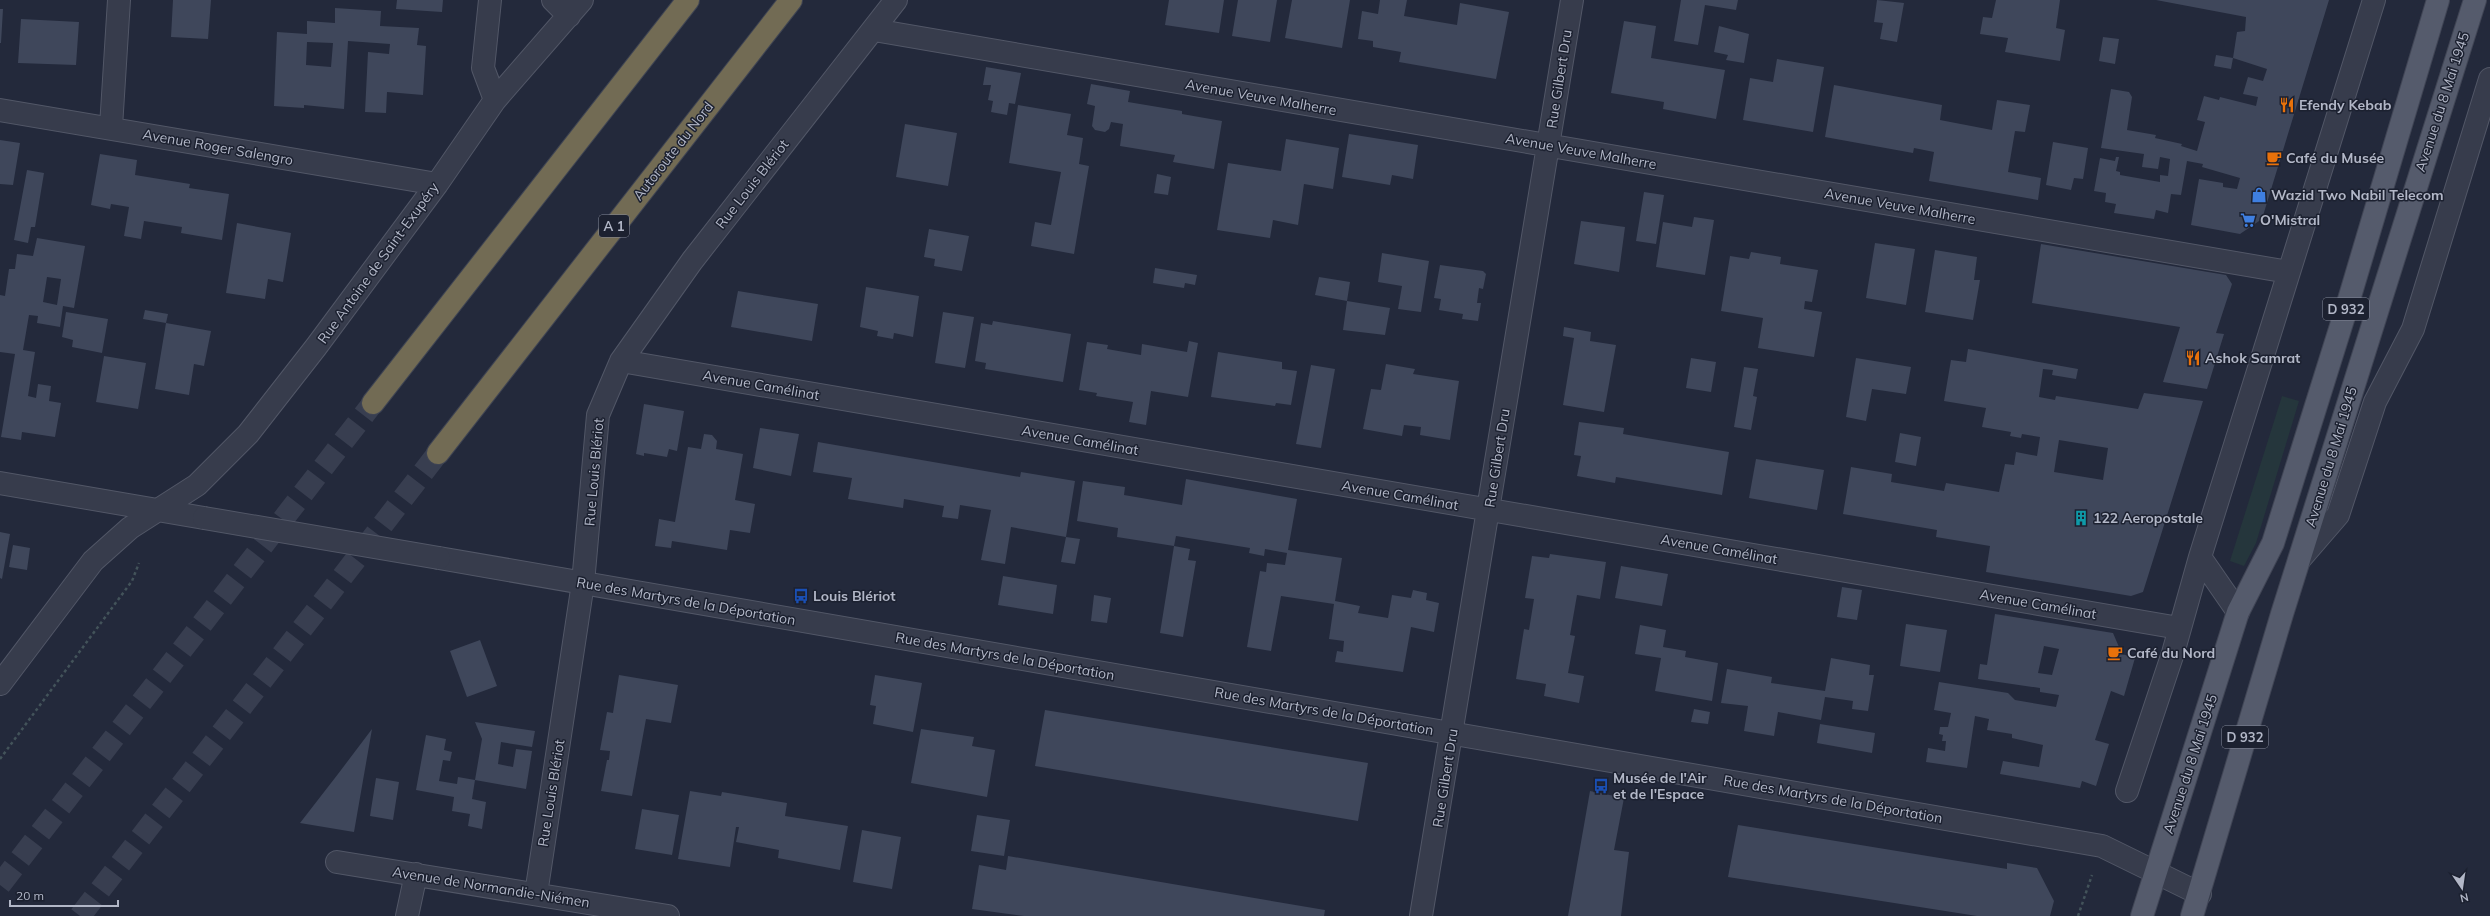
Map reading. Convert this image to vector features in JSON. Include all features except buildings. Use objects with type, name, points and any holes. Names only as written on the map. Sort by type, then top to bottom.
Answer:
[{"type":"highway","points":[[373,403],[688,0]]},
{"type":"highway","name":"Autoroute du Nord","points":[[438,453],[791,0]]},
{"type":"main road","name":"Avenue du 8 Mai 1945","points":[[2142,916],[2238,612],[2273,542],[2345,313],[2438,0]]},
{"type":"main road","name":"Avenue du 8 Mai 1945","points":[[2192,916],[2200,894],[2300,559],[2475,0]]},
{"type":"street","points":[[111,127],[119,0]]},
{"type":"street","points":[[490,0],[483,68],[494,100]]},
{"type":"street","points":[[553,0],[575,8]]},
{"type":"street","name":"Rue Louis Blériot","points":[[536,894],[583,584],[598,414],[621,361],[692,261],[896,0]]},
{"type":"street","name":"Rue Gilbert Dru","points":[[1422,916],[1572,0]]},
{"type":"street","points":[[2126,791],[2173,653],[2200,558],[2288,272],[2374,0]]},
{"type":"street","name":"Rue Antoine de Saint-Exupéry","points":[[0,684],[93,561],[130,528],[197,485],[248,434],[282,392],[437,184],[494,100],[575,8]]},
{"type":"street","name":"Avenue Veuve Malherre","points":[[874,30],[2288,272]]},
{"type":"street","points":[[2300,559],[2338,515],[2375,402],[2413,329],[2490,79]]},
{"type":"street","name":"Avenue Roger Salengro","points":[[0,110],[111,127],[437,184]]},
{"type":"street","name":"Avenue Camélinat","points":[[621,361],[2179,628]]},
{"type":"street","name":"Rue des Martyrs de la Déportation","points":[[0,483],[1453,732],[2102,846],[2200,894]]},
{"type":"street","points":[[2200,558],[2238,612]]},
{"type":"street","name":"Avenue de Normandie-Niémen","points":[[337,862],[668,916]]},
{"type":"street","points":[[407,916],[416,874]]},
{"type":"path","points":[[0,759],[132,581],[139,560]]},
{"type":"path","points":[[2078,916],[2102,846]]},
{"type":"shaded area","points":[[2282,396],[2299,401],[2256,543],[2244,566],[2230,561]]},
{"type":"tunnel","points":[[0,885],[373,403]]},
{"type":"tunnel","points":[[80,916],[438,453]]},
{"type":"place","name":"Efendy Kebab","points":[[2287,105]]},
{"type":"place","name":"Café du Musée","points":[[2274,158]]},
{"type":"place","name":"Wazid Two Nabil Telecom","points":[[2259,195]]},
{"type":"place","name":"O'Mistral","points":[[2248,220]]},
{"type":"place","name":"Ashok Samrat","points":[[2193,358]]},
{"type":"place","name":"122 Aeropostale","points":[[2081,518]]},
{"type":"place","name":"Louis Blériot","points":[[801,596]]},
{"type":"place","name":"Café du Nord","points":[[2115,653]]},
{"type":"place","name":"Musée de l'Air et de l'Espace","points":[[1601,786]]}]
